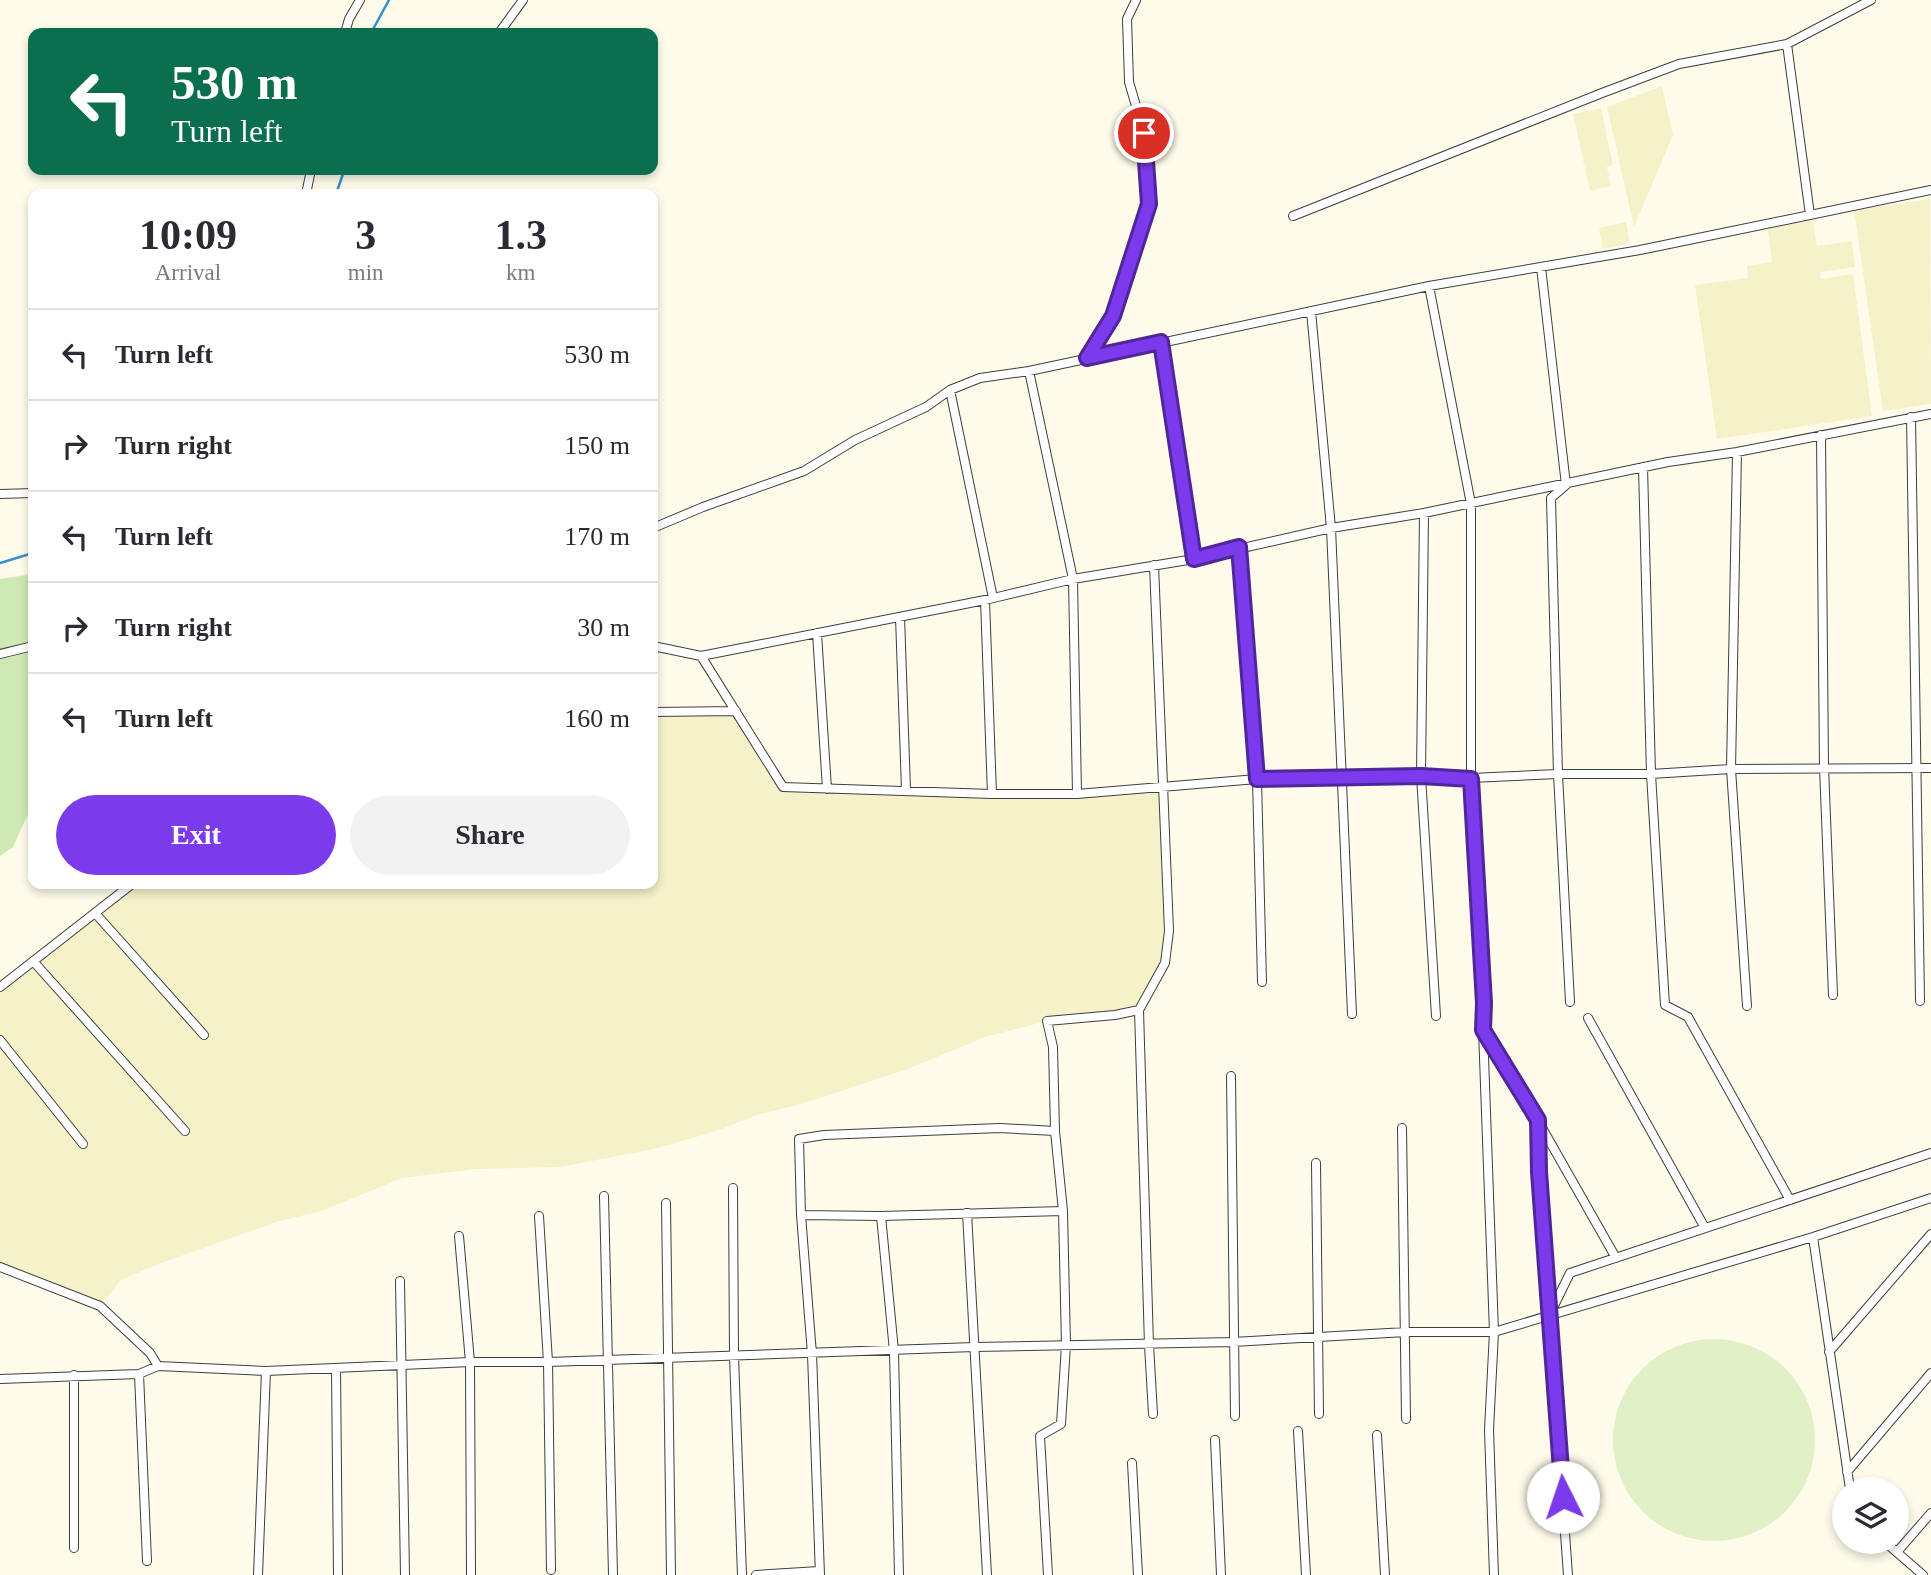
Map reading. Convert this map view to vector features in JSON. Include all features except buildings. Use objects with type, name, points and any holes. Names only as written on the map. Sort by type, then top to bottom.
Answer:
[{"type":"street","points":[[346,28],[360,0]]},
{"type":"street","points":[[503,28],[523,0]]},
{"type":"street","points":[[1087,358],[1113,316],[1149,204],[1144,133],[1129,82],[1127,19],[1136,0]]},
{"type":"street","points":[[1293,216],[1679,64],[1787,44],[1871,0]]},
{"type":"street","points":[[1787,44],[1810,215]]},
{"type":"street","points":[[658,526],[804,471],[855,440],[926,407],[950,390],[980,378],[1028,371],[1429,286],[1640,250],[1931,190]]},
{"type":"street","points":[[1541,267],[1566,485]]},
{"type":"street","points":[[1429,286],[1471,504],[1471,779],[1484,1003],[1494,1332],[1489,1430],[1494,1575]]},
{"type":"street","points":[[1311,311],[1331,528],[1352,1014]]},
{"type":"street","points":[[1161,342],[1194,559]]},
{"type":"street","points":[[1028,371],[1073,579],[1077,794]]},
{"type":"street","points":[[950,390],[989,599],[992,794]]},
{"type":"street","points":[[658,647],[701,656],[989,599],[1073,579],[1194,559],[1331,528],[1424,513],[1643,467],[1737,452],[1931,414]]},
{"type":"street","points":[[1911,417],[1920,1001]]},
{"type":"street","points":[[1821,435],[1824,767],[1832,995]]},
{"type":"street","points":[[1737,452],[1731,769],[1747,1006]]},
{"type":"street","points":[[1643,467],[1651,774],[1665,1005],[1688,1017],[1790,1200]]},
{"type":"street","points":[[1566,485],[1551,498],[1558,774],[1570,1002]]},
{"type":"street","points":[[0,494],[28,493]]},
{"type":"street","points":[[1424,513],[1421,776],[1436,1016]]},
{"type":"street","points":[[1239,547],[1257,779],[1262,982]]},
{"type":"street","points":[[1153,1413],[1139,1010],[1165,963],[1169,931],[1154,565]]},
{"type":"street","points":[[900,617],[906,790]]},
{"type":"street","points":[[817,633],[827,789]]},
{"type":"street","points":[[0,654],[28,647]]},
{"type":"street","points":[[701,656],[783,787],[1077,794],[1257,779],[1421,776],[1471,779],[1731,769],[1931,768]]},
{"type":"street","points":[[658,712],[736,711]]},
{"type":"street","points":[[0,987],[126,889]]},
{"type":"street","points":[[95,913],[204,1035]]},
{"type":"street","points":[[33,961],[186,1131]]},
{"type":"street","points":[[1048,1575],[1040,1436],[1061,1424],[1066,1345],[1063,1211],[1055,1131],[1054,1047],[1047,1021],[1115,1016],[1139,1010]]},
{"type":"street","points":[[1588,1018],[1705,1228]]},
{"type":"street","points":[[1483,1030],[1538,1120],[1616,1258]]},
{"type":"street","points":[[0,1040],[83,1144]]},
{"type":"street","points":[[1231,1076],[1235,1416]]},
{"type":"street","points":[[1538,1120],[1539,1172],[1569,1575]]},
{"type":"street","points":[[756,1575],[819,1573],[812,1353],[799,1139],[1000,1128],[1055,1131]]},
{"type":"street","points":[[1402,1128],[1406,1419]]},
{"type":"street","points":[[1550,1314],[1570,1273],[1931,1153]]},
{"type":"street","points":[[1317,1163],[1319,1414]]},
{"type":"street","points":[[733,1188],[734,1356],[742,1575]]},
{"type":"street","points":[[604,1196],[613,1575]]},
{"type":"street","points":[[0,1378],[139,1374],[158,1366],[265,1371],[974,1347],[1149,1345],[1406,1332],[1494,1332],[1813,1237],[1931,1198]]},
{"type":"street","points":[[666,1203],[671,1575]]},
{"type":"street","points":[[802,1215],[881,1216],[1063,1211]]},
{"type":"street","points":[[967,1213],[987,1575]]},
{"type":"street","points":[[539,1216],[548,1362],[551,1570]]},
{"type":"street","points":[[881,1216],[894,1351],[899,1575]]},
{"type":"street","points":[[1829,1352],[1931,1234]]},
{"type":"street","points":[[460,1236],[470,1362],[471,1575]]},
{"type":"street","points":[[1813,1237],[1848,1477]]},
{"type":"street","points":[[0,1267],[100,1306],[150,1353],[158,1366]]},
{"type":"street","points":[[400,1281],[405,1575]]},
{"type":"street","points":[[336,1369],[338,1575]]},
{"type":"street","points":[[258,1575],[265,1371]]},
{"type":"street","points":[[1847,1472],[1931,1373]]},
{"type":"street","points":[[139,1374],[147,1561]]},
{"type":"street","points":[[74,1375],[74,1548]]},
{"type":"street","points":[[1298,1431],[1306,1575]]},
{"type":"street","points":[[1377,1435],[1385,1575]]},
{"type":"street","points":[[1215,1440],[1221,1575]]},
{"type":"street","points":[[1132,1463],[1139,1575]]},
{"type":"street","points":[[1909,1538],[1931,1513]]},
{"type":"street","points":[[1899,1554],[1923,1575]]},
{"type":"shaded area","points":[[1662,86],[1673,135],[1634,227],[1607,107]]},
{"type":"shaded area","points":[[1601,108],[1613,165],[1607,167],[1611,186],[1590,191],[1573,114]]},
{"type":"shaded area","points":[[1930,199],[1931,404],[1883,411],[1854,210]]},
{"type":"shaded area","points":[[1812,217],[1817,246],[1852,241],[1855,267],[1820,272],[1821,279],[1853,274],[1872,416],[1717,439],[1695,285],[1748,278],[1747,266],[1772,262],[1767,223]]},
{"type":"shaded area","points":[[1626,222],[1629,239],[1627,244],[1603,249],[1599,228]]},
{"type":"shaded area","points":[[736,711],[784,787],[992,794],[1163,788],[1169,931],[1165,963],[1139,1010],[1047,1021],[985,1037],[908,1069],[654,1149],[560,1167],[476,1169],[402,1178],[322,1211],[276,1222],[156,1265],[121,1280],[100,1306],[0,1267],[0,987],[126,889],[658,889],[658,712]]},
{"type":"green space","points":[[28,575],[28,814],[13,847],[0,856],[0,579]]},
{"type":"green space","points":[[1714,1339],[1753,1347],[1786,1368],[1807,1401],[1815,1440],[1807,1479],[1786,1512],[1753,1533],[1714,1541],[1675,1533],[1642,1512],[1621,1479],[1613,1440],[1621,1401],[1642,1368],[1675,1347]]},
{"type":"waterway","points":[[374,28],[389,0]]},
{"type":"waterway","points":[[338,189],[343,175]]},
{"type":"waterway","points":[[0,563],[28,555]]},
{"type":"route","points":[[1144,133],[1149,204],[1113,316],[1087,358],[1161,342],[1194,559],[1239,547],[1257,779],[1421,776],[1471,779],[1484,1003],[1483,1030],[1538,1120],[1539,1172],[1563,1497]]}]
